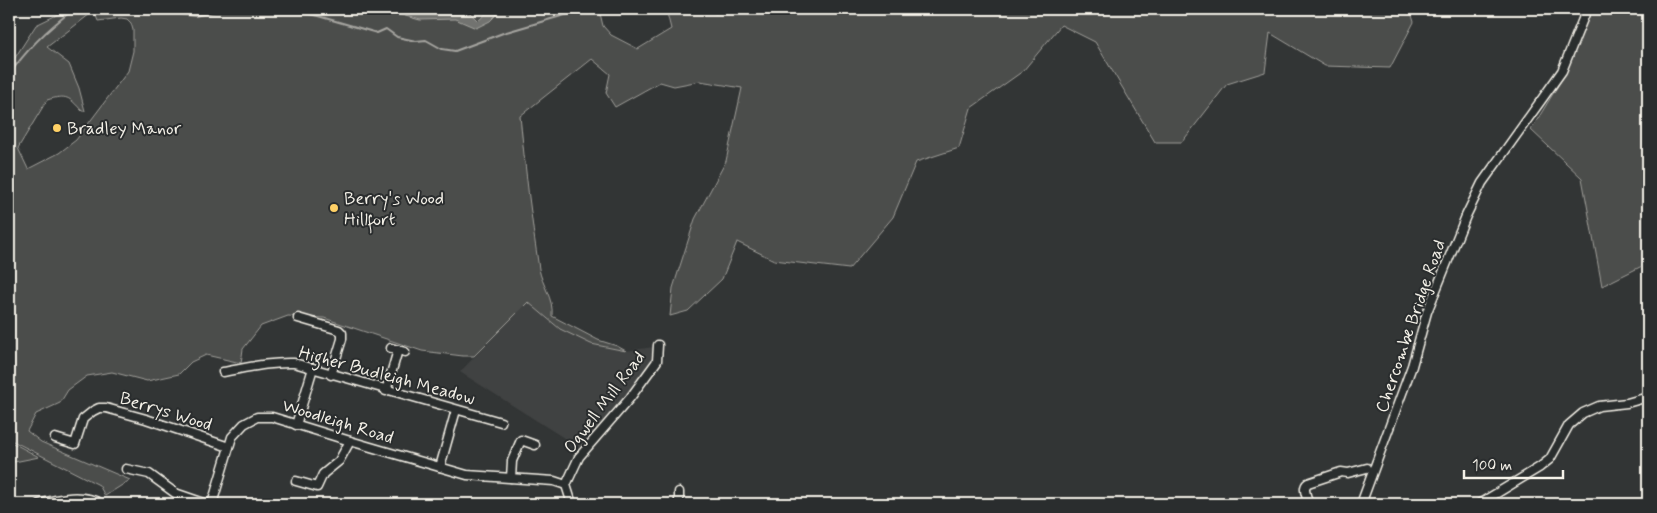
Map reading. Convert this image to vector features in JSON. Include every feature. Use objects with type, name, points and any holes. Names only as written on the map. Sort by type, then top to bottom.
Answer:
[{"type":"street","name":"Chercombe Bridge Road","points":[[1361,504],[1412,366],[1427,312],[1466,216],[1482,183],[1562,71],[1587,9]]},
{"type":"street","points":[[298,318],[339,330],[342,333],[342,339],[331,375]]},
{"type":"street","name":"Ogwell Mill Road","points":[[566,485],[579,457],[630,398],[656,361],[658,345]]},
{"type":"street","points":[[386,390],[398,350]]},
{"type":"street","name":"Higher Budleigh Meadow","points":[[223,372],[285,363],[313,368],[331,375],[456,410],[482,422],[501,422]]},
{"type":"street","points":[[296,425],[313,368]]},
{"type":"street","points":[[1479,504],[1550,459],[1569,425],[1583,413],[1599,406],[1628,403],[1648,397]]},
{"type":"street","name":"Berrys Wood","points":[[55,438],[75,444],[83,420],[93,410],[106,408],[229,446]]},
{"type":"street","points":[[440,467],[456,410]]},
{"type":"street","name":"Woodleigh Road","points":[[212,504],[232,437],[244,424],[257,417],[272,417],[350,442],[467,475],[554,481],[566,485]]},
{"type":"street","points":[[511,478],[512,461],[518,438],[535,445]]},
{"type":"street","points":[[296,481],[317,487],[323,474],[339,461],[350,442]]},
{"type":"street","points":[[1308,504],[1304,488],[1308,483],[1341,472],[1348,473],[1367,468]]},
{"type":"street","points":[[126,469],[149,474],[175,493],[207,504]]},
{"type":"street","points":[[566,485],[572,504]]},
{"type":"street","points":[[679,492],[679,504]]},
{"type":"street","points":[[39,504],[64,497],[93,499],[102,504]]},
{"type":"shaded area","points":[[69,9],[579,9],[576,13],[599,9],[603,26],[611,35],[638,49],[671,29],[666,9],[712,9],[715,14],[734,9],[1410,9],[1414,22],[1390,68],[1325,66],[1270,33],[1265,72],[1227,84],[1182,142],[1155,142],[1095,42],[1061,25],[1023,71],[971,108],[959,148],[916,162],[893,217],[849,269],[774,260],[737,242],[722,279],[688,311],[670,316],[673,288],[695,219],[726,161],[742,88],[700,81],[674,86],[660,82],[615,107],[606,93],[610,74],[592,59],[520,116],[526,173],[539,269],[550,298],[552,316],[598,340],[626,351],[591,344],[560,329],[528,302],[474,356],[422,351],[324,318],[288,316],[261,326],[243,349],[241,363],[206,355],[191,362],[179,374],[147,381],[112,372],[87,376],[68,390],[60,403],[36,414],[27,431],[41,442],[130,480],[105,496],[99,485],[9,439],[9,67],[36,25]],"holes":[[[94,11],[98,21],[121,18],[127,19],[131,23],[133,51],[128,71],[76,140],[59,153],[28,169],[18,148],[47,100],[59,97],[67,98],[82,111],[85,111],[79,88],[69,64],[47,47]]]},
{"type":"shaded area","points":[[369,9],[403,9],[429,14],[454,11],[470,13],[478,21],[491,9],[502,9],[490,21],[476,28],[455,19],[420,20],[398,14],[379,15]]},
{"type":"shaded area","points":[[1590,9],[1648,9],[1648,263],[1602,286],[1582,178],[1531,130],[1562,79]]},
{"type":"shaded area","points":[[528,301],[560,329],[626,351],[654,347],[653,360],[639,384],[623,397],[616,409],[581,448],[460,372]]},
{"type":"shaded area","points":[[9,441],[39,457],[9,463]]},
{"type":"waterway","points":[[9,75],[39,39],[74,9]]},
{"type":"waterway","points":[[138,9],[195,16],[224,9]]},
{"type":"waterway","points":[[287,9],[377,33],[386,29],[397,37],[416,41],[426,40],[442,49],[455,51],[503,33],[575,12]]},
{"type":"place","name":"Bradley Manor","points":[[57,128]]},
{"type":"place","name":"Berry's Wood Hillfort","points":[[334,208]]}]
